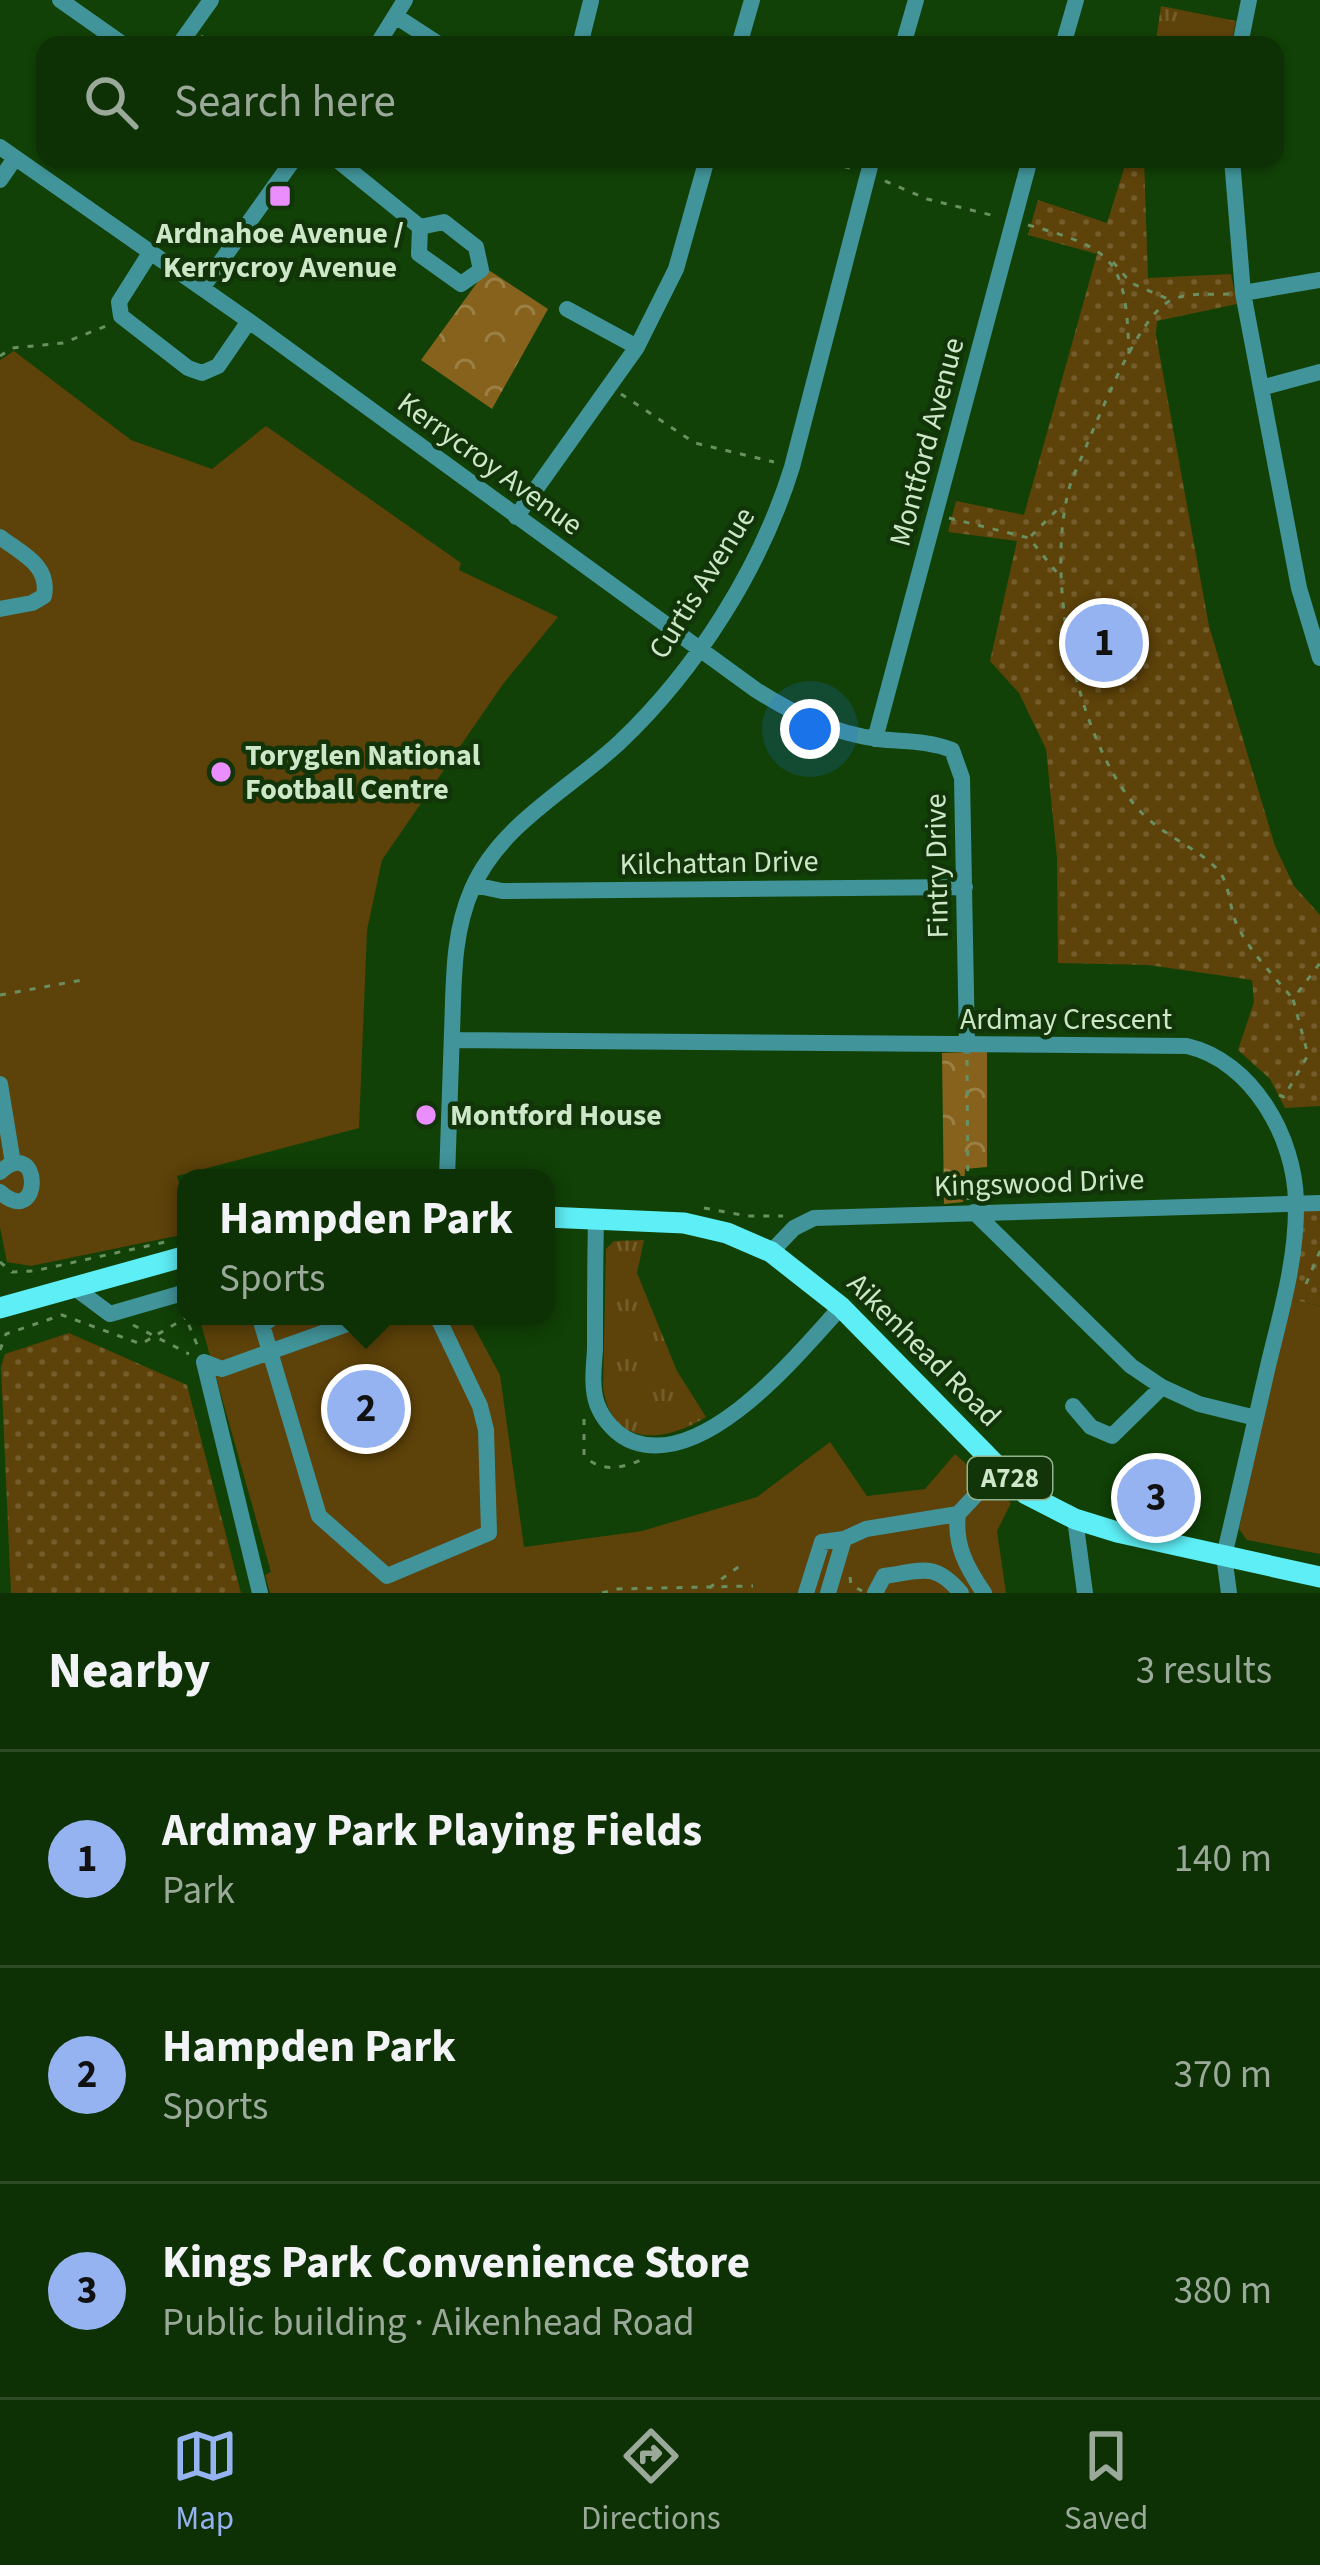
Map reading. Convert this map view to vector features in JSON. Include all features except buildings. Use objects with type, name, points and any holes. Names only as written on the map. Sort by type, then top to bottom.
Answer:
[{"type":"main road","name":"Aikenhead Road","points":[[555,1218],[684,1223],[727,1233],[771,1252],[841,1307],[1026,1494],[1075,1519],[1320,1577]]},
{"type":"main road","points":[[0,1308],[75,1288],[177,1248]]},
{"type":"street","points":[[60,0],[111,36]]},
{"type":"street","points":[[185,36],[211,0]]},
{"type":"street","points":[[742,36],[752,0]]},
{"type":"street","points":[[906,36],[916,0]]},
{"type":"street","points":[[1066,36],[1076,0]]},
{"type":"street","points":[[1242,36],[1249,0]]},
{"type":"street","points":[[582,36],[591,1]]},
{"type":"street","points":[[383,36],[401,9],[430,36]]},
{"type":"street","points":[[0,180],[8,152]]},
{"type":"street","name":"Kerrycroy Avenue","points":[[8,152],[250,321],[700,649]]},
{"type":"street","points":[[202,288],[288,168]]},
{"type":"street","points":[[347,168],[420,227]]},
{"type":"street","points":[[516,517],[637,347],[676,269],[704,168]]},
{"type":"street","name":"Curtis Avenue","points":[[447,1169],[455,945],[474,884],[509,835],[620,742],[700,649],[778,514],[869,168]]},
{"type":"street","name":"Montford Avenue","points":[[875,739],[1028,168]]},
{"type":"street","points":[[1233,168],[1243,293],[1299,588],[1320,658]]},
{"type":"street","points":[[150,253],[118,302],[123,320],[188,368],[202,373],[218,366],[250,321]]},
{"type":"street","points":[[1243,293],[1320,280]]},
{"type":"street","points":[[567,309],[637,347]]},
{"type":"street","points":[[1261,388],[1320,372]]},
{"type":"street","points":[[0,537],[40,567],[46,582],[44,596],[32,604],[0,609]]},
{"type":"street","name":"Fintry Drive","points":[[700,649],[805,721],[875,739],[928,741],[952,750],[962,778],[968,1046]]},
{"type":"street","name":"Kilchattan Drive","points":[[474,884],[502,891],[965,887]]},
{"type":"street","name":"Ardmay Crescent","points":[[452,1040],[1187,1046],[1232,1065],[1275,1123],[1296,1203],[1287,1286],[1224,1556]]},
{"type":"street","points":[[0,1084],[7,1167],[30,1170],[33,1187],[26,1197],[14,1201],[0,1192]]},
{"type":"street","name":"Kingswood Drive","points":[[771,1252],[794,1228],[814,1218],[1320,1203]]},
{"type":"street","points":[[974,1212],[1131,1366],[1162,1388],[1198,1404],[1256,1418]]},
{"type":"street","points":[[596,1220],[594,1394],[602,1415],[629,1441],[673,1442],[734,1414],[841,1307]]},
{"type":"street","points":[[75,1288],[110,1314],[177,1295]]},
{"type":"street","points":[[262,1325],[319,1516],[387,1576],[489,1533],[481,1406],[441,1325]]},
{"type":"street","points":[[204,1362],[222,1369],[345,1325]]},
{"type":"street","points":[[204,1362],[260,1593]]},
{"type":"street","points":[[1073,1406],[1091,1427],[1112,1436],[1162,1388]]},
{"type":"street","points":[[806,1593],[821,1542],[866,1529],[958,1514],[1000,1469]]},
{"type":"street","points":[[958,1514],[963,1561],[984,1593]]},
{"type":"street","points":[[1075,1519],[1085,1593]]},
{"type":"street","points":[[828,1593],[844,1539]]},
{"type":"street","points":[[1224,1556],[1229,1593]]},
{"type":"street","points":[[872,1593],[884,1576],[934,1569],[944,1573],[961,1593]]},
{"type":"path","points":[[873,168],[927,199],[1079,239],[1108,256],[1131,283],[1172,301]]},
{"type":"path","points":[[1108,256],[1128,310],[1130,356]]},
{"type":"path","points":[[1243,293],[1172,301],[1142,332],[1064,503],[1059,575],[1069,647],[1099,748],[1139,811],[1217,867],[1236,924],[1293,999],[1308,1055],[1285,1097],[1254,1089]]},
{"type":"path","points":[[0,356],[12,348],[63,344],[123,320]]},
{"type":"path","points":[[610,386],[695,443],[792,466]]},
{"type":"path","points":[[1029,538],[1064,503]]},
{"type":"path","points":[[936,514],[1029,538],[1059,575]]},
{"type":"path","points":[[1293,999],[1320,963]]},
{"type":"path","points":[[0,995],[82,980]]},
{"type":"path","points":[[968,1046],[968,1180]]},
{"type":"path","points":[[0,1262],[12,1272],[34,1271],[177,1248]]},
{"type":"path","points":[[1287,1286],[1300,1288],[1311,1282],[1320,1250]]},
{"type":"path","points":[[110,1314],[204,1362]]},
{"type":"path","points":[[0,1350],[6,1334],[62,1315],[141,1344],[177,1324]]},
{"type":"path","points":[[191,1325],[204,1362]]},
{"type":"path","points":[[708,1588],[744,1563]]},
{"type":"path","points":[[853,1565],[851,1585],[872,1593]]},
{"type":"path","points":[[602,1593],[753,1586]]},
{"type":"green space","points":[[1161,6],[1236,21],[1233,36],[1157,36]]},
{"type":"green space","points":[[1124,168],[1144,168],[1148,278],[1231,274],[1237,304],[1157,321],[1156,335],[1209,626],[1275,846],[1294,886],[1320,915],[1320,1106],[1285,1108],[1270,1079],[1238,1050],[1254,1002],[1252,980],[1148,965],[1058,963],[1057,858],[1046,749],[1019,693],[990,661],[1017,541],[948,532],[956,501],[1024,515],[1097,254],[1028,235],[1038,200],[1107,223]]},
{"type":"green space","points":[[487,269],[548,309],[492,409],[421,360]]},
{"type":"green space","name":"Toryglen National Football Centre","points":[[14,351],[131,440],[212,469],[266,426],[461,563],[459,570],[558,617],[503,684],[382,860],[367,930],[359,1128],[204,1169],[177,1169],[177,1236],[31,1266],[7,1262],[0,1227],[0,360]]},
{"type":"green space","points":[[987,1051],[987,1167],[965,1169],[963,1202],[944,1204],[942,1053]]},
{"type":"green space","points":[[1299,1205],[1320,1205],[1320,1306],[1288,1299]]},
{"type":"green space","points":[[644,1240],[637,1273],[677,1371],[706,1417],[658,1435],[642,1435],[617,1422],[603,1388],[606,1249],[614,1241]]},
{"type":"green space","points":[[1288,1299],[1320,1306],[1320,1554],[1247,1540],[1239,1529]]},
{"type":"green space","points":[[201,1325],[473,1325],[500,1375],[524,1547],[642,1531],[757,1497],[830,1442],[867,1496],[925,1489],[955,1454],[1011,1503],[997,1531],[1006,1593],[270,1593],[265,1575],[271,1572]]},
{"type":"green space","points":[[69,1333],[187,1385],[241,1593],[11,1593],[1,1367],[5,1354]]},
{"type":"place","name":"Ardnahoe Avenue / Kerrycroy Avenue","points":[[280,196]]},
{"type":"place","name":"Ardmay Park Playing Fields","points":[[1104,643]]},
{"type":"place","name":"Toryglen National Football Centre","points":[[221,772]]},
{"type":"place","name":"Montford House","points":[[426,1115]]},
{"type":"place","name":"Hampden Park","points":[[366,1409]]},
{"type":"place","name":"Kings Park Convenience Store","points":[[1156,1498]]}]
